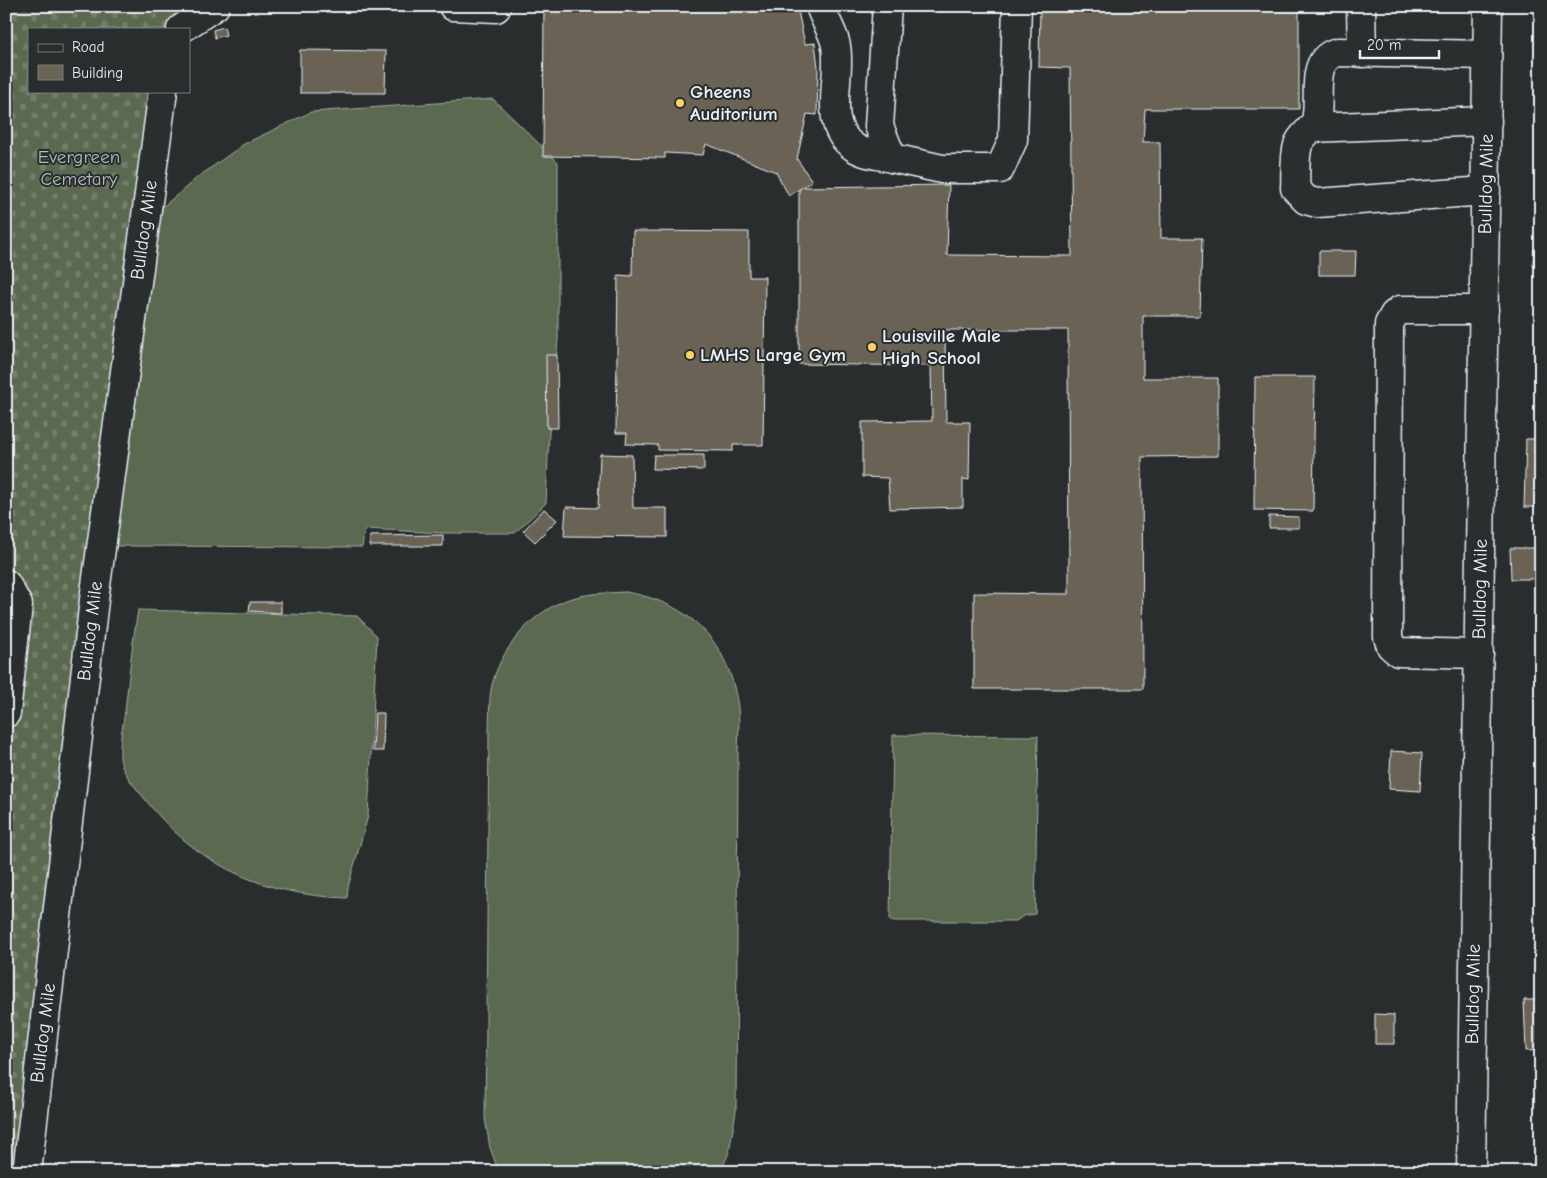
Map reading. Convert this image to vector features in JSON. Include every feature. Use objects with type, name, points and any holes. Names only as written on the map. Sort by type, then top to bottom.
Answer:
[{"type":"street","points":[[182,28],[213,6]]},
{"type":"street","points":[[453,6],[496,8]]},
{"type":"street","points":[[820,6],[836,44],[838,68],[834,117],[841,134],[856,148],[942,169],[1000,169],[1013,140],[1017,6]]},
{"type":"street","points":[[886,6],[879,126],[892,158]]},
{"type":"street","points":[[1361,6],[1362,53]]},
{"type":"street","name":"Bulldog Mile","points":[[1471,1172],[1488,6]]},
{"type":"street","points":[[1486,191],[1316,203],[1306,200],[1295,188],[1298,145],[1316,120],[1319,73],[1323,60],[1330,54],[1338,52],[1487,55]]},
{"type":"street","name":"Bulldog Mile","points":[[27,1172],[94,600],[163,92]]},
{"type":"street","points":[[1311,128],[1486,121]]},
{"type":"street","points":[[1479,654],[1398,652],[1388,638],[1389,324],[1400,310],[1484,310]]},
{"type":"street","points":[[6,584],[18,604],[6,713]]},
{"type":"green space","name":"Evergreen Cemetary","points":[[6,6],[212,6],[181,28],[28,28],[28,92],[163,92],[17,1172],[6,1172]]},
{"type":"green space","points":[[493,99],[558,162],[558,340],[549,434],[546,503],[515,533],[444,533],[365,529],[362,547],[114,546],[152,216],[198,177],[244,144],[311,112]]},
{"type":"green space","points":[[626,592],[649,597],[669,605],[703,629],[726,663],[738,707],[736,1111],[729,1153],[720,1172],[499,1172],[490,1148],[485,1118],[489,732],[492,684],[505,653],[513,641],[522,630],[544,611],[556,604],[576,597]]},
{"type":"green space","points":[[138,610],[357,616],[377,636],[368,816],[348,887],[347,898],[316,896],[287,891],[260,883],[234,872],[209,858],[164,821],[125,773],[120,751]]},
{"type":"green space","points":[[893,735],[1038,736],[1035,914],[1023,916],[1016,921],[890,921]]},
{"type":"building","name":"Gheens Auditorium","points":[[544,6],[797,6],[805,44],[815,43],[818,67],[817,115],[807,114],[797,159],[812,181],[789,196],[776,172],[706,144],[703,155],[665,153],[665,158],[543,156]]},
{"type":"building","name":"Louisville Male High School","points":[[1040,6],[1299,6],[1299,109],[1145,109],[1143,142],[1160,142],[1161,238],[1202,238],[1200,316],[1143,316],[1143,378],[1218,378],[1218,456],[1142,457],[1143,689],[974,689],[974,593],[1069,594],[1068,330],[945,330],[946,422],[970,422],[969,480],[963,479],[963,507],[890,509],[888,478],[862,477],[862,422],[932,421],[931,366],[799,364],[799,190],[802,187],[949,185],[947,255],[1072,256],[1070,68],[1039,67]]},
{"type":"building","points":[[224,27],[226,35],[215,38],[213,30]]},
{"type":"building","points":[[300,50],[386,51],[385,93],[300,93]]},
{"type":"building","points":[[1538,221],[1541,221],[1541,266],[1533,266],[1534,249],[1538,249]]},
{"type":"building","name":"LMHS Large Gym","points":[[633,231],[749,232],[749,277],[765,277],[763,445],[733,445],[733,451],[658,450],[658,445],[626,444],[627,433],[616,433],[618,275],[632,276]]},
{"type":"building","points":[[1319,251],[1356,251],[1355,275],[1319,275]]},
{"type":"building","points":[[546,355],[557,355],[558,428],[547,428]]},
{"type":"building","points":[[1255,377],[1315,377],[1313,511],[1254,510]]},
{"type":"building","points":[[1526,439],[1541,439],[1541,507],[1524,507]]},
{"type":"building","points":[[600,454],[632,455],[633,508],[667,508],[667,537],[564,536],[566,507],[598,508]]},
{"type":"building","points":[[654,455],[704,455],[704,470],[653,469]]},
{"type":"building","points":[[544,509],[557,520],[535,542],[523,531]]},
{"type":"building","points":[[1269,516],[1299,517],[1299,528],[1269,528]]},
{"type":"building","points":[[443,535],[443,546],[370,546],[370,536]]},
{"type":"building","points":[[1510,548],[1541,548],[1541,579],[1511,579]]},
{"type":"building","points":[[250,602],[281,602],[281,613],[249,611]]},
{"type":"building","points":[[375,713],[384,713],[383,751],[373,751]]},
{"type":"building","points":[[1391,751],[1422,753],[1420,791],[1389,789]]},
{"type":"building","points":[[1524,1000],[1541,1000],[1541,1050],[1526,1051]]},
{"type":"building","points":[[1375,1014],[1394,1015],[1394,1044],[1375,1044]]},
{"type":"place","name":"Gheens Auditorium","points":[[680,103]]},
{"type":"place","name":"Louisville Male High School","points":[[872,347]]},
{"type":"place","name":"LMHS Large Gym","points":[[690,355]]}]
